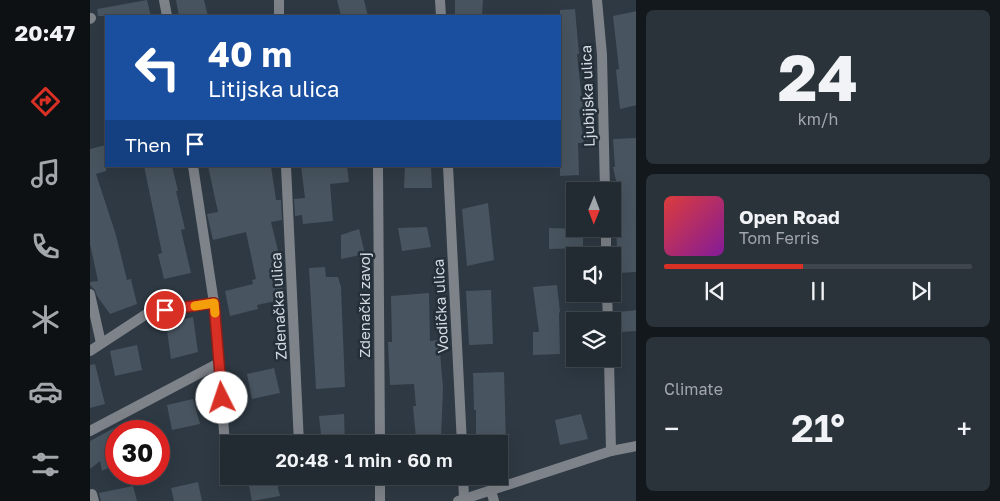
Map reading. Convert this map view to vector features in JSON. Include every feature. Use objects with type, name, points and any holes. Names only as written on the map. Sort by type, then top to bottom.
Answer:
[{"type":"street","points":[[164,0],[167,15]]},
{"type":"street","points":[[279,0],[279,15]]},
{"type":"street","points":[[440,0],[441,15]]},
{"type":"street","name":"Ljubijska ulica","points":[[597,0],[602,55],[605,182]]},
{"type":"street","points":[[193,167],[214,303],[224,435]]},
{"type":"street","name":"Zdenačka ulica","points":[[286,167],[299,435]]},
{"type":"street","name":"Zdenački zavoj","points":[[378,167],[380,435]]},
{"type":"street","name":"Vodička ulica","points":[[448,167],[462,435]]},
{"type":"street","points":[[90,294],[101,343]]},
{"type":"street","points":[[90,351],[148,313],[214,303]]},
{"type":"street","points":[[90,431],[219,363]]},
{"type":"street","points":[[609,367],[611,451]]},
{"type":"street","points":[[462,485],[461,500],[493,496],[611,451],[636,446]]},
{"type":"street","points":[[380,485],[380,501]]},
{"type":"building","points":[[147,0],[151,15],[98,16],[97,9]]},
{"type":"building","points":[[176,0],[204,0],[208,15],[179,15]]},
{"type":"building","points":[[337,0],[364,0],[368,15],[341,15]]},
{"type":"building","points":[[455,0],[483,0],[482,15],[455,15]]},
{"type":"building","points":[[575,9],[579,54],[577,54],[583,110],[579,110],[584,143],[578,143],[579,175],[560,176],[560,10]]},
{"type":"building","points":[[636,11],[636,105],[620,109],[616,70],[619,69],[613,16]]},
{"type":"building","points":[[636,138],[636,272],[621,273],[621,247],[617,247],[617,238],[621,238],[621,182],[616,182],[613,167],[615,167],[613,139]]},
{"type":"building","points":[[105,145],[106,171],[96,174],[116,235],[127,280],[131,279],[137,304],[110,314],[90,285],[90,282],[98,281],[90,244],[90,149]]},
{"type":"building","points":[[144,167],[172,167],[185,229],[181,230],[191,273],[164,279],[158,254],[162,253]]},
{"type":"building","points":[[208,167],[271,167],[276,200],[281,200],[282,220],[271,222],[280,259],[276,260],[285,299],[257,305],[258,309],[230,316],[225,291],[253,284],[252,280],[256,279],[246,232],[213,240],[207,214],[218,212]]},
{"type":"building","points":[[301,167],[347,167],[349,182],[330,184],[333,221],[303,224],[302,215],[295,216],[294,199],[305,198]]},
{"type":"building","points":[[405,167],[431,167],[432,188],[404,188]]},
{"type":"building","points":[[488,203],[494,260],[467,266],[462,209]]},
{"type":"building","points":[[427,227],[431,247],[402,251],[398,228]]},
{"type":"building","points":[[549,228],[566,228],[566,238],[583,238],[583,247],[549,249]]},
{"type":"building","points":[[359,229],[365,254],[341,259],[341,235]]},
{"type":"building","points":[[325,267],[326,277],[338,277],[341,287],[345,387],[316,389],[309,268]]},
{"type":"building","points":[[557,285],[560,312],[560,354],[533,355],[533,332],[539,332],[533,287]]},
{"type":"building","points":[[491,290],[493,344],[469,345],[466,291]]},
{"type":"building","points":[[429,293],[430,341],[439,340],[443,388],[441,435],[416,435],[413,406],[416,406],[414,384],[390,385],[388,342],[392,342],[391,296]]},
{"type":"building","points":[[636,310],[636,331],[621,332],[621,312],[619,312]]},
{"type":"building","points":[[193,317],[198,352],[171,359],[166,323]]},
{"type":"building","points":[[137,345],[142,370],[115,376],[110,351]]},
{"type":"building","points":[[95,364],[105,404],[90,408],[90,365]]},
{"type":"building","points":[[274,368],[280,393],[252,399],[247,374]]},
{"type":"building","points":[[504,372],[506,435],[476,435],[473,373]]},
{"type":"building","points":[[193,399],[200,424],[172,430],[167,405]]},
{"type":"building","points":[[344,414],[345,435],[321,435],[319,416]]},
{"type":"building","points":[[581,414],[588,439],[560,445],[555,420]]},
{"type":"building","points":[[105,433],[105,470],[102,471],[100,461],[90,469],[90,441]]},
{"type":"building","points":[[198,482],[202,501],[174,501],[171,488]]},
{"type":"building","points":[[249,485],[277,485],[280,496],[252,501]]},
{"type":"building","points":[[133,486],[137,501],[101,501],[99,493]]},
{"type":"slow traffic","points":[[195,306],[214,303],[215,313]]},
{"type":"route","points":[[165,310],[214,303],[222,398]]}]
